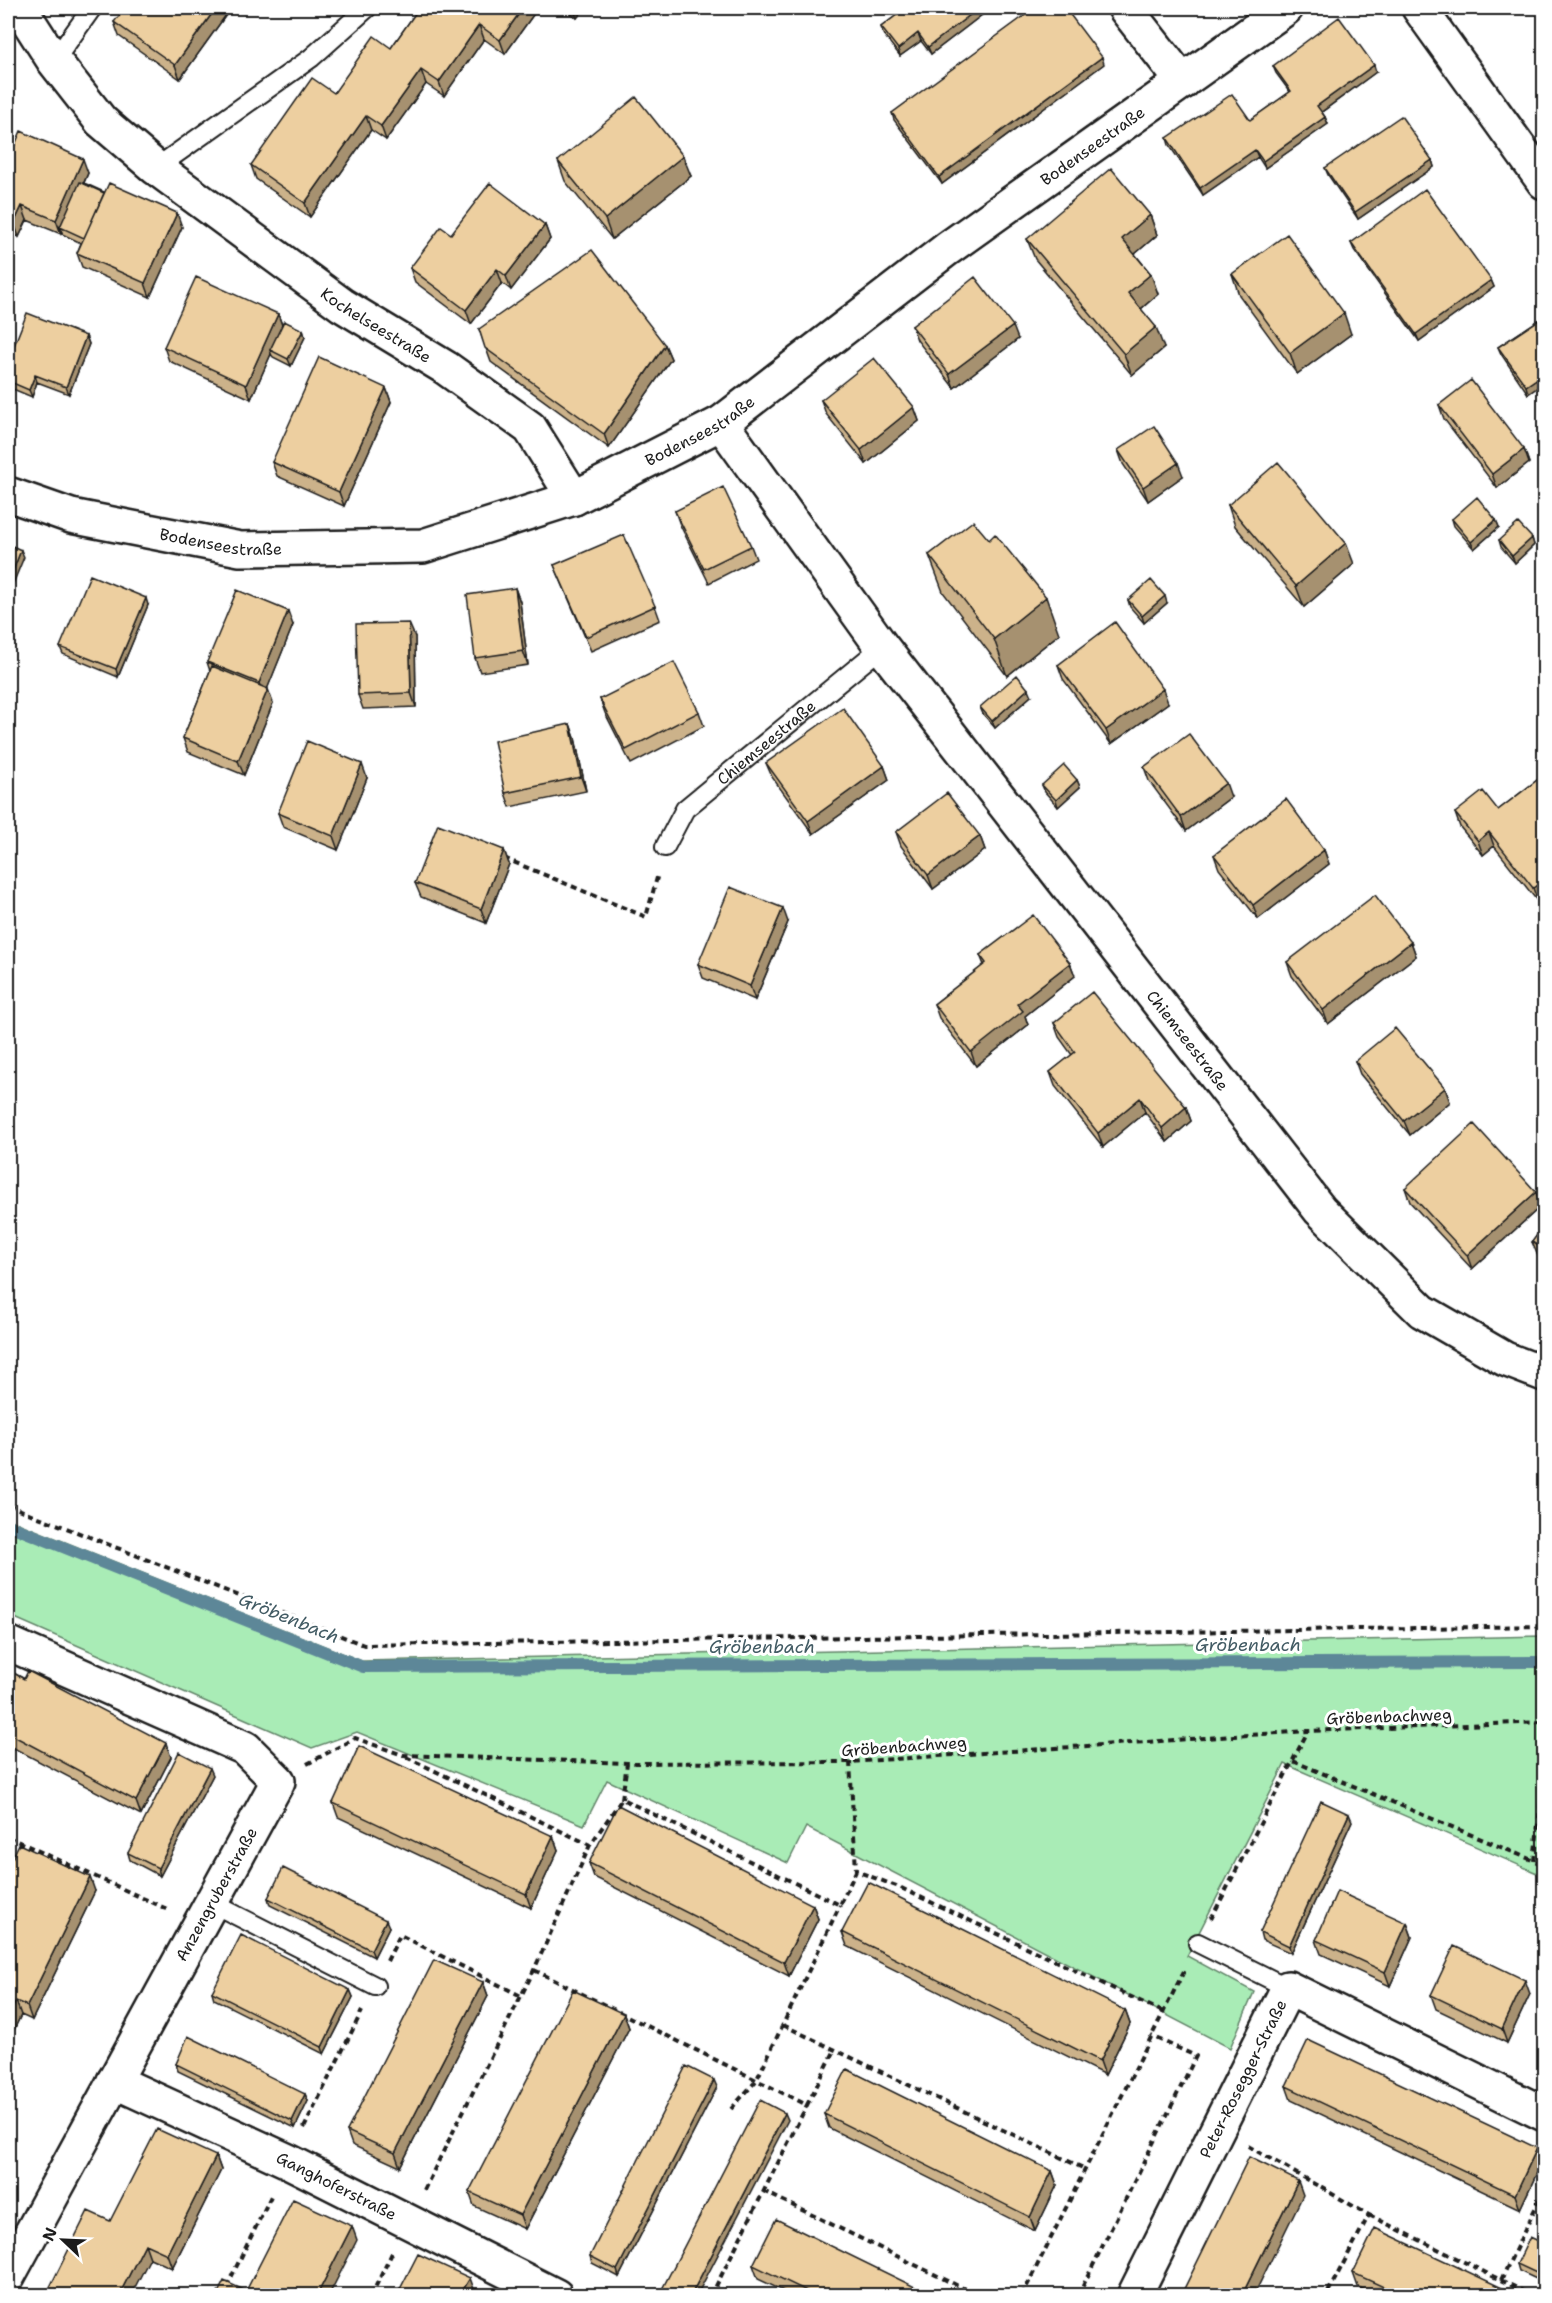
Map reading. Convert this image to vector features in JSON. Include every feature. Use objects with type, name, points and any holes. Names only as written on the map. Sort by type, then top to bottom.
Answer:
[{"type":"street","name":"Kochelseestraße","points":[[20,8],[54,61],[101,121],[156,168],[342,305],[446,368],[530,428],[574,498]]},
{"type":"street","points":[[1125,8],[1183,82]]},
{"type":"street","name":"Bodenseestraße","points":[[8,494],[71,516],[240,549],[423,546],[574,498],[721,423],[947,249],[1286,8]]},
{"type":"street","points":[[1419,8],[1545,182]]},
{"type":"street","name":"Chiemseestraße","points":[[721,423],[882,647],[1320,1210],[1422,1311],[1505,1359],[1545,1374]]},
{"type":"street","points":[[8,1643],[245,1748],[278,1781]]},
{"type":"street","name":"Anzengruberstraße","points":[[8,2276],[278,1781]]},
{"type":"street","name":"Peter-Rosegger-Straße","points":[[1134,2295],[1288,1988],[1545,2114]]},
{"type":"street","name":"Ganghoferstraße","points":[[114,2081],[288,2161],[556,2295]]},
{"type":"lane","points":[[54,61],[92,8]]},
{"type":"lane","points":[[156,168],[311,58],[368,8]]},
{"type":"lane","name":"Chiemseestraße","points":[[665,847],[685,809],[882,647]]},
{"type":"lane","points":[[206,1913],[375,1986]]},
{"type":"lane","points":[[1198,1943],[1288,1988]]},
{"type":"path","points":[[499,856],[646,917],[665,847]]},
{"type":"path","points":[[8,1505],[364,1645],[1545,1626]]},
{"type":"path","name":"Gröbenbachweg","points":[[278,1781],[355,1738],[403,1755],[627,1763],[850,1762],[1308,1731],[1545,1722]]},
{"type":"path","points":[[1022,2295],[1163,2012],[1308,1731]]},
{"type":"path","points":[[403,1755],[590,1845]]},
{"type":"path","points":[[1293,1761],[1545,1865]]},
{"type":"path","points":[[731,2109],[756,2081],[856,1871],[850,1762]]},
{"type":"path","points":[[371,2295],[534,1970],[590,1845],[622,1799],[627,1763]]},
{"type":"path","points":[[1534,1861],[1545,1773]]},
{"type":"path","points":[[622,1799],[840,1905]]},
{"type":"path","points":[[8,1837],[206,1913]]},
{"type":"path","points":[[856,1871],[899,1887],[1163,2012]]},
{"type":"path","points":[[222,2295],[400,1935],[521,1996]]},
{"type":"path","points":[[534,1970],[807,2105]]},
{"type":"path","points":[[783,2025],[1084,2169]]},
{"type":"path","points":[[1078,2295],[1196,2056],[1151,2036]]},
{"type":"path","points":[[711,2295],[835,2050]]},
{"type":"path","points":[[1216,2128],[1369,2215],[1533,2295]]},
{"type":"path","points":[[1501,2280],[1545,2190]]},
{"type":"path","points":[[764,2191],[979,2295]]},
{"type":"path","points":[[1326,2295],[1369,2215]]},
{"type":"green space","points":[[8,1519],[362,1661],[1544,1636],[1544,1876],[1285,1764],[1187,1956],[1254,1992],[1230,2048],[806,1827],[788,1863],[607,1780],[584,1825],[357,1732],[312,1748],[8,1615]]},
{"type":"building","points":[[125,8],[216,8],[175,65],[114,22]]},
{"type":"building","points":[[419,8],[523,8],[500,40],[479,25],[439,82],[421,70],[381,126],[366,116],[305,203],[251,165],[312,78],[334,93],[374,36],[391,48]]},
{"type":"building","points":[[903,8],[979,8],[928,47],[918,33],[898,49],[881,27]]},
{"type":"building","points":[[1035,8],[1065,8],[1102,57],[939,177],[892,113]]},
{"type":"building","points":[[1339,17],[1374,65],[1317,106],[1325,117],[1263,161],[1255,150],[1200,188],[1167,138],[1232,94],[1250,120],[1291,91],[1273,66]]},
{"type":"building","points":[[636,97],[683,156],[605,219],[558,161]]},
{"type":"building","points":[[1401,116],[1432,160],[1355,212],[1325,168]]},
{"type":"building","points":[[21,131],[83,159],[56,220],[22,206],[14,223],[8,221],[8,161]]},
{"type":"building","points":[[1111,168],[1150,215],[1122,239],[1151,274],[1128,293],[1156,327],[1124,354],[1027,239]]},
{"type":"building","points":[[80,182],[104,193],[84,238],[60,227]]},
{"type":"building","points":[[109,183],[177,213],[145,283],[77,253]]},
{"type":"building","points":[[490,183],[545,225],[506,276],[497,269],[466,310],[410,268],[441,227],[451,234]]},
{"type":"building","points":[[1425,189],[1491,280],[1416,334],[1351,243]]},
{"type":"building","points":[[1287,234],[1344,313],[1290,353],[1232,274]]},
{"type":"building","points":[[592,250],[665,345],[604,434],[485,348],[479,329]]},
{"type":"building","points":[[196,277],[278,314],[246,385],[164,347]]},
{"type":"building","points":[[975,277],[1013,326],[949,374],[912,326]]},
{"type":"building","points":[[27,313],[86,336],[66,387],[35,375],[29,390],[8,381],[8,361]]},
{"type":"building","points":[[1545,316],[1545,373],[1526,386],[1498,347]]},
{"type":"building","points":[[284,321],[303,330],[288,359],[270,350]]},
{"type":"building","points":[[319,357],[386,388],[339,492],[272,462]]},
{"type":"building","points":[[874,358],[914,407],[861,450],[821,400]]},
{"type":"building","points":[[1471,380],[1524,449],[1492,474],[1439,405]]},
{"type":"building","points":[[1154,426],[1178,463],[1143,487],[1118,450]]},
{"type":"building","points":[[1278,462],[1346,543],[1296,586],[1228,505]]},
{"type":"building","points":[[723,487],[751,546],[704,569],[675,511]]},
{"type":"building","points":[[1477,497],[1496,520],[1471,542],[1452,519]]},
{"type":"building","points":[[973,521],[989,540],[995,534],[1046,597],[994,639],[929,555]]},
{"type":"building","points":[[1518,523],[1532,538],[1512,556],[1499,540]]},
{"type":"building","points":[[624,535],[655,606],[586,637],[554,565]]},
{"type":"building","points":[[8,544],[21,550],[8,583]]},
{"type":"building","points":[[90,575],[146,598],[116,669],[60,647]]},
{"type":"building","points":[[1151,580],[1165,596],[1142,616],[1128,600]]},
{"type":"building","points":[[515,588],[523,651],[475,658],[467,595]]},
{"type":"building","points":[[237,590],[288,611],[259,683],[207,662]]},
{"type":"building","points":[[1115,622],[1163,689],[1106,730],[1058,665]]},
{"type":"building","points":[[409,623],[411,693],[358,695],[356,624]]},
{"type":"building","points":[[674,662],[699,712],[626,750],[600,699]]},
{"type":"building","points":[[212,666],[268,689],[238,761],[183,738]]},
{"type":"building","points":[[1017,675],[1028,689],[992,721],[980,707]]},
{"type":"building","points":[[843,708],[884,766],[808,821],[766,763]]},
{"type":"building","points":[[570,724],[581,777],[505,793],[494,741]]},
{"type":"building","points":[[1189,734],[1226,783],[1181,817],[1144,767]]},
{"type":"building","points":[[307,741],[362,764],[333,836],[278,813]]},
{"type":"building","points":[[1064,765],[1077,780],[1056,800],[1042,785]]},
{"type":"building","points":[[1545,774],[1545,879],[1533,888],[1489,832],[1478,841],[1455,813],[1483,791],[1498,810]]},
{"type":"building","points":[[947,793],[980,836],[928,875],[896,832]]},
{"type":"building","points":[[1286,799],[1324,850],[1253,905],[1214,855]]},
{"type":"building","points":[[438,824],[504,850],[481,909],[415,883]]},
{"type":"building","points":[[730,887],[783,908],[750,986],[698,964]]},
{"type":"building","points":[[1375,895],[1411,942],[1323,1010],[1287,962]]},
{"type":"building","points":[[1033,915],[1070,963],[1017,1004],[1023,1011],[971,1052],[934,1004],[986,963],[980,955]]},
{"type":"building","points":[[1092,992],[1186,1107],[1162,1128],[1140,1098],[1098,1133],[1050,1072],[1075,1052],[1054,1023]]},
{"type":"building","points":[[1395,1028],[1445,1088],[1404,1121],[1355,1061]]},
{"type":"building","points":[[1474,1124],[1536,1192],[1467,1255],[1405,1188]]},
{"type":"building","points":[[1545,1224],[1545,1250],[1532,1242]]},
{"type":"building","points":[[8,1670],[24,1679],[28,1671],[166,1743],[136,1801],[8,1733]]},
{"type":"building","points":[[359,1746],[553,1836],[526,1894],[333,1803]]},
{"type":"building","points":[[179,1752],[210,1768],[158,1868],[128,1853]]},
{"type":"building","points":[[1321,1801],[1349,1814],[1289,1946],[1260,1932]]},
{"type":"building","points":[[618,1805],[813,1905],[784,1962],[589,1863]]},
{"type":"building","points":[[19,1844],[90,1877],[27,2006],[16,2001],[8,2017],[8,1867]]},
{"type":"building","points":[[283,1868],[386,1920],[371,1950],[268,1898]]},
{"type":"building","points":[[868,1882],[1125,2010],[1100,2061],[842,1932]]},
{"type":"building","points":[[1337,1891],[1407,1923],[1385,1972],[1316,1940]]},
{"type":"building","points":[[241,1935],[350,1990],[322,2047],[212,1992]]},
{"type":"building","points":[[1454,1946],[1525,1980],[1502,2029],[1431,1995]]},
{"type":"building","points":[[434,1960],[483,1982],[395,2153],[347,2131]]},
{"type":"building","points":[[573,1990],[624,2014],[520,2215],[469,2192]]},
{"type":"building","points":[[188,2036],[305,2094],[292,2121],[176,2064]]},
{"type":"building","points":[[1308,2040],[1537,2148],[1515,2195],[1286,2086]]},
{"type":"building","points":[[686,2066],[714,2080],[617,2270],[590,2256]]},
{"type":"building","points":[[847,2069],[1052,2171],[1030,2217],[824,2114]]},
{"type":"building","points":[[760,2100],[785,2113],[691,2295],[659,2295]]},
{"type":"building","points":[[157,2129],[216,2156],[167,2254],[145,2244],[119,2295],[46,2295],[88,2211],[110,2221]]},
{"type":"building","points":[[1249,2157],[1298,2181],[1242,2295],[1181,2295]]},
{"type":"building","points":[[293,2199],[352,2226],[317,2295],[217,2295],[224,2281],[246,2291]]},
{"type":"building","points":[[776,2219],[931,2295],[815,2295],[753,2265]]},
{"type":"building","points":[[1375,2228],[1517,2295],[1401,2295],[1353,2273]]},
{"type":"building","points":[[1530,2237],[1545,2244],[1545,2277],[1517,2264]]},
{"type":"building","points":[[418,2254],[470,2278],[460,2295],[397,2295]]},
{"type":"waterway","name":"Gröbenbach","points":[[8,1525],[363,1667],[1544,1662]]}]
